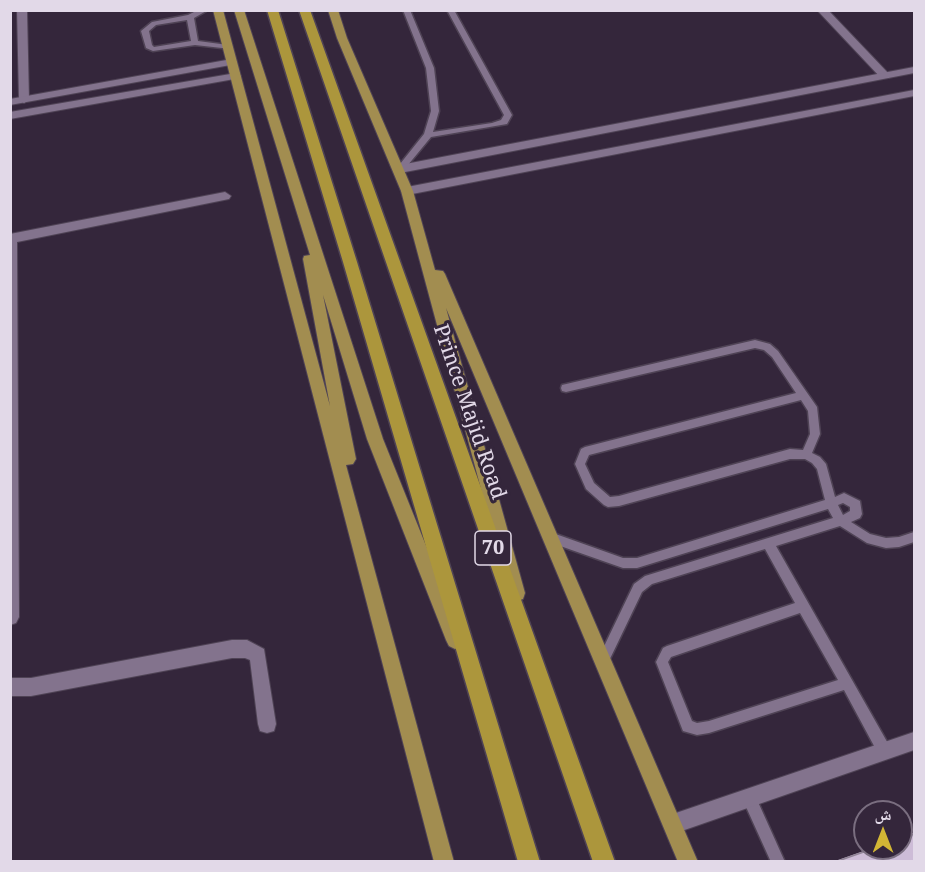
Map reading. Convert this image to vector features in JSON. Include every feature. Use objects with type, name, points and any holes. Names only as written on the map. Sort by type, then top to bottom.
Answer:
[{"type":"highway","points":[[272,10],[350,262],[529,861]]},
{"type":"highway","name":"Prince Majid Road","points":[[304,10],[604,861]]},
{"type":"main road","points":[[218,10],[444,861]]},
{"type":"main road","points":[[239,10],[375,439],[491,729]]},
{"type":"main road","points":[[246,10],[250,47]]},
{"type":"main road","points":[[331,10],[407,190],[548,704]]},
{"type":"main road","points":[[295,191],[374,592]]},
{"type":"main road","points":[[415,220],[688,861]]},
{"type":"street","points":[[22,10],[24,100]]},
{"type":"street","points":[[822,10],[885,76]]},
{"type":"street","points":[[10,102],[234,69]]},
{"type":"street","points":[[10,116],[234,69]]},
{"type":"street","points":[[400,170],[915,70]]},
{"type":"street","points":[[407,190],[915,93]]},
{"type":"street","points":[[10,617],[11,239],[225,196]]},
{"type":"street","points":[[10,687],[13,689],[31,687],[232,650],[247,650],[258,655],[267,724]]},
{"type":"street","points":[[673,824],[915,741]]},
{"type":"lane","points":[[205,10],[190,17],[154,23],[145,31],[149,46],[153,49],[195,43],[228,47]]},
{"type":"lane","points":[[400,170],[428,135],[435,111],[430,68],[406,10]]},
{"type":"lane","points":[[428,135],[492,125],[504,122],[508,115],[450,10]]},
{"type":"lane","points":[[190,17],[195,43]]},
{"type":"lane","points":[[566,388],[755,344],[767,347],[775,354],[813,410],[814,434],[806,455]]},
{"type":"lane","points":[[803,395],[585,452],[580,464],[590,486],[608,502],[619,501],[790,454],[806,455],[816,460],[822,467],[831,504],[841,521],[867,538],[886,543],[915,537]]},
{"type":"lane","points":[[550,537],[623,563],[637,563],[831,504],[844,498],[856,504],[856,514],[841,521],[649,580],[638,588],[603,661]]},
{"type":"lane","points":[[768,543],[885,752]]},
{"type":"lane","points":[[803,606],[668,652],[662,662],[688,726],[697,729],[709,727],[847,683]]},
{"type":"lane","points":[[749,798],[777,861]]},
{"type":"building","points":[[915,834],[915,861],[838,861],[853,856],[853,860],[913,860],[913,835]]}]
